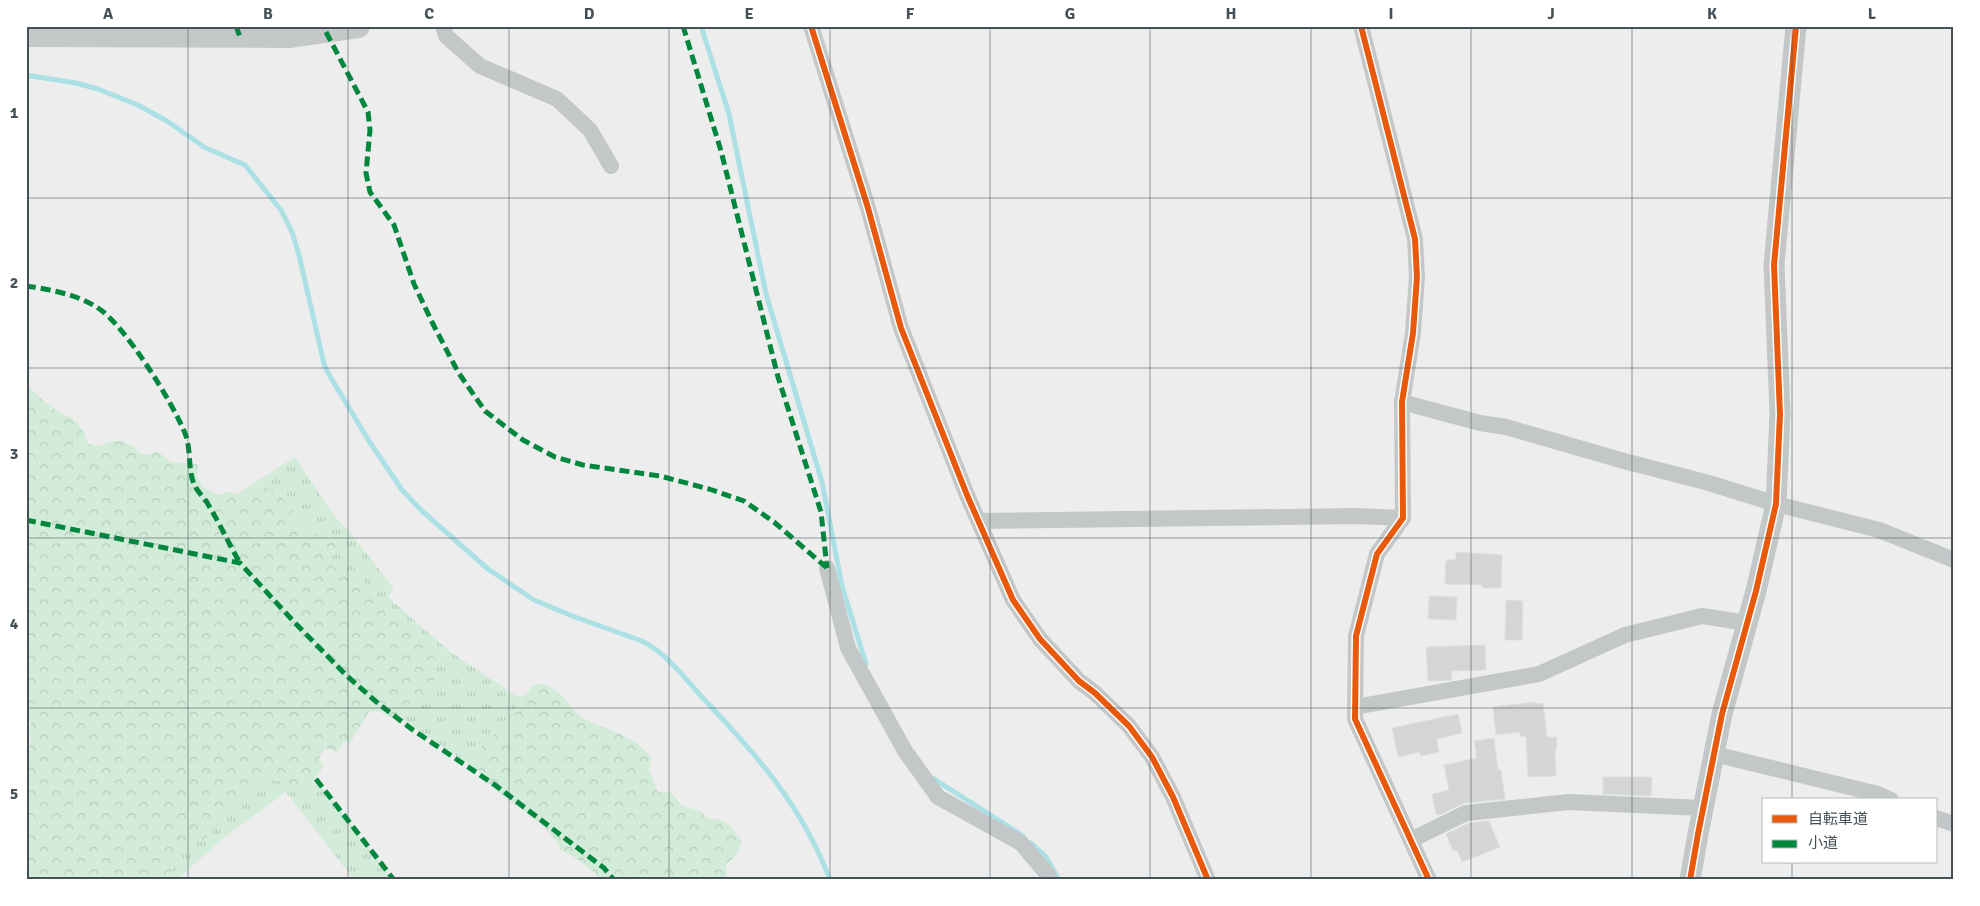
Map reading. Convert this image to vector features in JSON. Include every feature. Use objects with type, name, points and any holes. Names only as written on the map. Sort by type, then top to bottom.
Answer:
[{"type":"main road","points":[[26,34],[289,36],[358,26]]},
{"type":"street","points":[[443,26],[446,36],[480,66],[557,99],[590,130],[612,166]]},
{"type":"street","points":[[811,26],[868,208],[901,328],[1013,600],[1040,639],[1079,681],[1095,693],[1129,726],[1152,757],[1173,797],[1208,880]]},
{"type":"street","points":[[1362,26],[1414,239],[1417,277],[1413,333],[1402,402],[1403,518],[1377,554],[1358,627],[1356,636],[1355,719],[1429,880]]},
{"type":"street","points":[[1690,880],[1722,714],[1747,623],[1776,504],[1780,414],[1774,265],[1796,26]]},
{"type":"street","points":[[1402,402],[1480,423],[1506,427],[1624,461],[1709,482],[1776,504],[1879,530],[1954,560]]},
{"type":"street","points":[[979,521],[1319,516],[1403,518]]},
{"type":"street","points":[[827,568],[848,648],[905,751],[938,797],[1021,843],[1048,875],[1050,880]]},
{"type":"street","points":[[1356,707],[1538,674],[1625,635],[1702,616],[1747,623]]},
{"type":"street","points":[[1714,754],[1878,794],[1887,798]]},
{"type":"street","points":[[1411,840],[1466,814],[1513,808],[1569,802],[1703,808]]},
{"type":"street","points":[[1938,819],[1954,824]]},
{"type":"green space","points":[[26,384],[49,405],[75,420],[88,444],[99,446],[112,441],[122,441],[135,447],[138,453],[148,455],[157,451],[171,462],[198,464],[197,475],[202,487],[220,495],[228,492],[242,495],[258,485],[277,491],[305,528],[316,534],[332,537],[336,547],[330,562],[335,568],[353,571],[369,586],[379,600],[407,621],[418,635],[429,640],[434,657],[436,667],[433,685],[429,693],[417,705],[394,719],[378,711],[369,712],[350,743],[344,741],[337,752],[325,748],[319,758],[324,766],[308,788],[291,788],[284,782],[268,779],[216,826],[204,841],[178,845],[169,880],[26,880],[26,771],[31,737],[28,730],[31,723],[26,714],[26,527],[47,529],[48,518],[26,511]]},
{"type":"green space","points":[[295,457],[332,513],[353,536],[394,589],[388,597],[449,651],[518,697],[516,719],[510,731],[479,758],[479,771],[399,717],[407,713],[429,640],[418,635],[406,621],[379,600],[369,586],[353,571],[335,568],[330,562],[336,547],[332,537],[316,534],[305,528],[277,491],[258,485],[242,495],[237,494]]},
{"type":"green space","points":[[26,511],[48,517],[47,529],[26,527]]},
{"type":"green space","points":[[543,684],[557,691],[586,720],[626,737],[648,753],[652,758],[649,770],[658,792],[671,792],[682,806],[701,811],[707,818],[721,820],[729,825],[742,841],[737,854],[726,865],[727,880],[600,880],[582,863],[561,850],[554,838],[544,827],[483,779],[478,768],[481,747],[497,732],[505,734],[510,730],[514,722],[518,697],[526,695],[532,686]]},
{"type":"green space","points":[[268,779],[284,782],[291,788],[308,788],[316,779],[394,880],[354,880],[286,792],[222,839],[177,880],[169,880],[178,845],[204,841],[216,826]]},
{"type":"building","points":[[1456,552],[1502,555],[1501,588],[1482,588],[1482,585],[1445,584],[1446,561],[1456,559]]},
{"type":"building","points":[[1429,596],[1457,597],[1456,620],[1428,619]]},
{"type":"building","points":[[1506,600],[1523,601],[1522,640],[1505,640]]},
{"type":"building","points":[[1485,645],[1486,670],[1451,671],[1452,680],[1428,681],[1426,647]]},
{"type":"building","points":[[1535,702],[1535,704],[1543,703],[1547,737],[1557,737],[1555,751],[1556,776],[1528,777],[1526,736],[1521,737],[1520,732],[1496,735],[1493,707]]},
{"type":"building","points":[[1458,714],[1462,733],[1437,739],[1439,752],[1421,756],[1420,752],[1398,757],[1392,728]]},
{"type":"building","points":[[1494,738],[1498,770],[1501,770],[1505,799],[1465,803],[1439,815],[1436,814],[1432,794],[1449,790],[1444,765],[1477,758],[1474,741]]},
{"type":"building","points":[[1603,777],[1652,777],[1651,796],[1603,794]]},
{"type":"building","points":[[1489,821],[1500,847],[1462,862],[1457,850],[1453,851],[1446,834],[1469,823]]},
{"type":"waterway","points":[[701,26],[729,114],[766,294],[822,482],[842,586],[866,664]]},
{"type":"waterway","points":[[26,75],[76,83],[98,89],[138,105],[167,121],[204,147],[245,165],[281,210],[292,232],[324,364],[328,373],[369,441],[402,490],[421,510],[488,569],[534,600],[642,641],[666,658],[740,738],[775,781],[806,828],[830,880]]},
{"type":"waterway","points":[[931,777],[1023,836]]},
{"type":"waterway","points":[[1031,843],[1046,857],[1059,880]]},
{"type":"marked path","points":[[236,26],[240,37]]},
{"type":"marked path","points":[[683,26],[721,151],[778,377],[821,512],[827,568]]},
{"type":"marked path","points":[[326,32],[368,112],[370,130],[366,173],[370,192],[394,225],[414,284],[433,324],[458,372],[485,411],[523,440],[555,457],[583,465],[660,476],[709,489],[744,501],[774,522],[827,568]]},
{"type":"marked path","points":[[26,286],[64,293],[90,303],[109,317],[122,331],[148,367],[180,423],[188,442],[194,484],[213,513],[240,563]]},
{"type":"marked path","points":[[26,520],[240,563],[347,676],[380,705],[413,730],[495,785],[604,868],[614,880]]},
{"type":"marked path","points":[[316,779],[394,880]]},
{"type":"cycle path","points":[[811,26],[868,208],[901,328],[967,495],[1013,600],[1040,639],[1079,681],[1095,693],[1129,726],[1152,757],[1173,797],[1208,880]]},
{"type":"cycle path","points":[[1361,26],[1415,239],[1417,277],[1413,333],[1402,402],[1403,518],[1377,554],[1356,636],[1355,719],[1429,880]]},
{"type":"cycle path","points":[[1690,880],[1722,714],[1756,591],[1776,504],[1780,414],[1774,265],[1796,26]]}]
